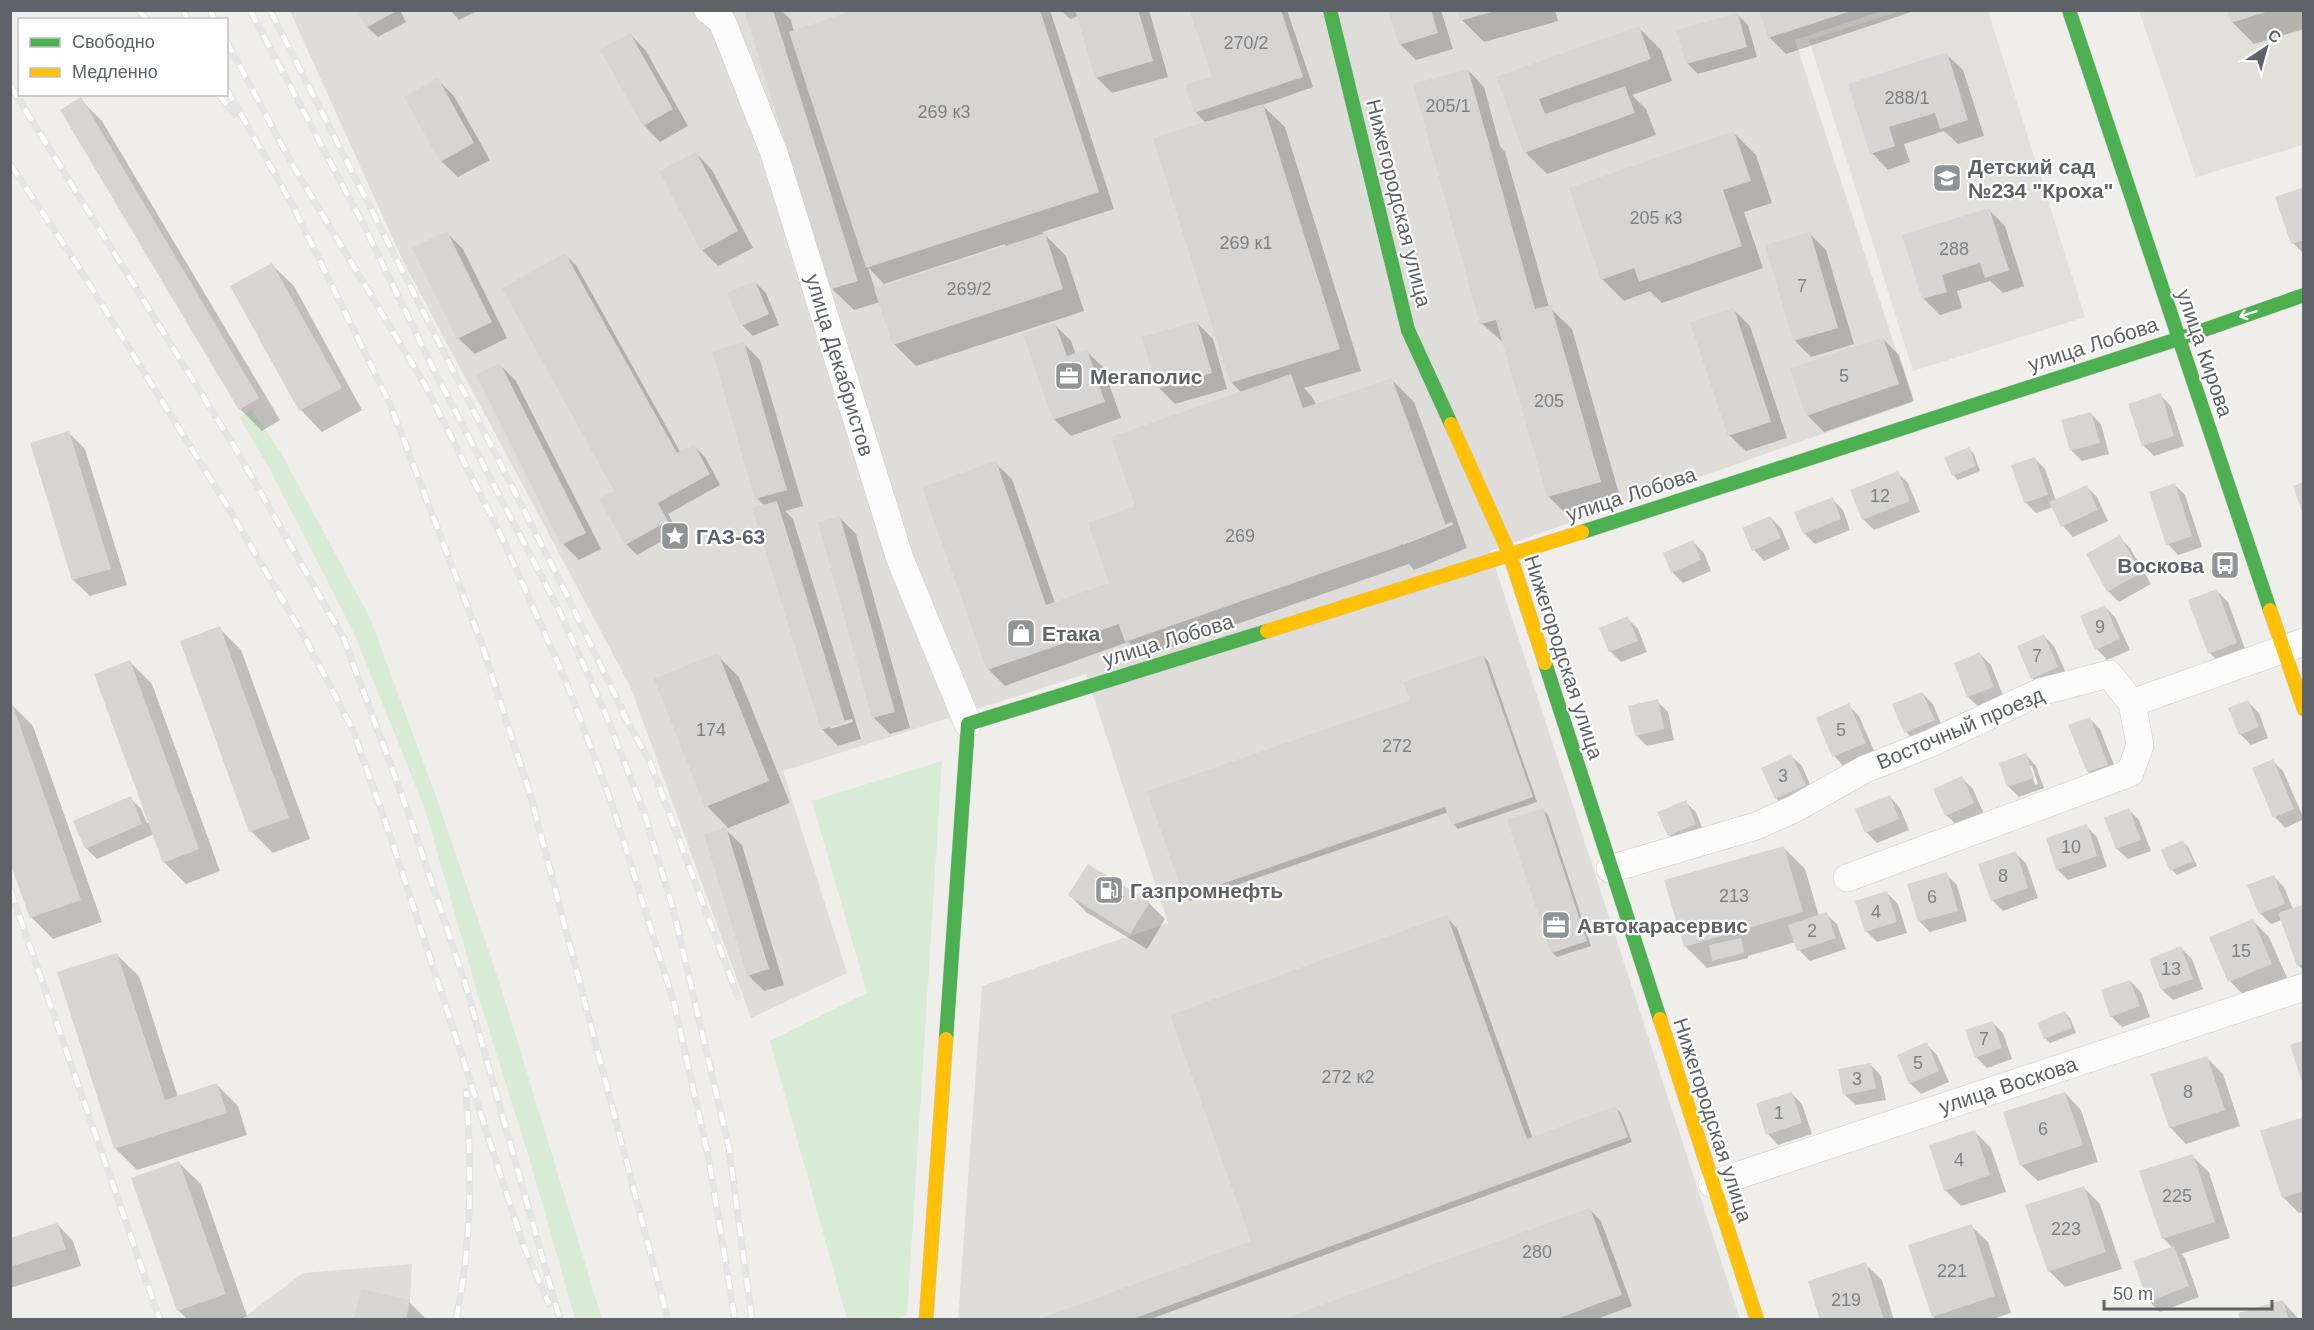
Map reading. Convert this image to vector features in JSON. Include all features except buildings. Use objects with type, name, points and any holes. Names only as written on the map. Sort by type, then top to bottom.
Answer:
[{"type":"street","name":"улица Декабристов","points":[[708,10],[722,21],[774,153],[900,560],[968,724]]},
{"type":"street","name":"Нижегородская улица","points":[[1330,10],[1408,330],[1510,555],[1757,1320]]},
{"type":"street","name":"улица Кирова","points":[[2069,10],[2178,339],[2294,645],[2304,709]]},
{"type":"street","name":"улица Лобова","points":[[968,724],[1510,555],[2178,339],[2304,295]]},
{"type":"street","points":[[1847,878],[2130,773],[2140,745],[2132,703],[2294,645]]},
{"type":"street","name":"Восточный проезд","points":[[1610,869],[1756,826],[1796,808],[1866,769],[1931,743],[2040,692],[2109,674],[2132,703]]},
{"type":"street","points":[[926,1320],[968,724]]},
{"type":"street","name":"улица Воскова","points":[[1712,1184],[2304,987]]},
{"type":"shaded area","points":[[290,11],[1882,11],[1795,40],[1913,402],[1490,551],[1740,1319],[958,1319],[982,986],[1168,923],[1086,674],[783,771],[847,973],[751,1018],[630,686],[403,261]]},
{"type":"shaded area","name":"Детский сад №234 \"Кроха\"","points":[[1901,11],[1988,11],[2085,317],[1913,371],[1809,40]]},
{"type":"shaded area","points":[[2139,11],[2303,11],[2303,145],[2196,177]]},
{"type":"shaded area","points":[[412,1264],[410,1300],[406,1319],[233,1320],[247,1315],[303,1273]]},
{"type":"green space","points":[[252,410],[280,451],[370,618],[438,802],[500,984],[602,1319],[575,1319],[425,809],[353,631],[268,466],[239,417]]},
{"type":"green space","points":[[942,761],[907,1316],[892,1319],[847,1319],[770,1041],[867,993],[812,801]]},
{"type":"railway","points":[[138,10],[146,18]]},
{"type":"railway","points":[[183,10],[187,18]]},
{"type":"railway","points":[[210,10],[214,18]]},
{"type":"railway","points":[[250,10],[363,224],[438,378],[558,608],[606,715],[645,815],[674,912],[729,1148],[752,1320]]},
{"type":"railway","points":[[270,10],[563,587],[626,718]]},
{"type":"railway","points":[[228,44],[292,164],[425,385],[500,533],[565,679],[612,804],[674,1003],[709,1160],[735,1320]]},
{"type":"railway","points":[[10,85],[237,451],[344,639],[411,820],[465,983],[560,1320]]},
{"type":"railway","points":[[228,92],[293,206],[390,404],[481,642],[531,797],[668,1320]]},
{"type":"railway","points":[[220,96],[235,115]]},
{"type":"railway","points":[[10,164],[73,258],[226,504],[306,640],[353,730],[393,844],[524,1247],[549,1304]]},
{"type":"railway","points":[[622,712],[650,762],[738,997]]},
{"type":"railway","points":[[10,889],[160,1320]]},
{"type":"railway","points":[[456,1320],[468,1234],[470,1178],[466,1091]]},
{"type":"traffic: fast","points":[[1330,10],[1408,330],[1451,424]]},
{"type":"traffic: fast","points":[[2069,10],[2270,610]]},
{"type":"traffic: fast","points":[[1582,532],[2178,339],[2304,295]]},
{"type":"traffic: fast","points":[[946,1039],[968,724],[1267,631]]},
{"type":"traffic: fast","points":[[1545,663],[1660,1019]]},
{"type":"traffic: slow","points":[[1451,424],[1510,555],[1545,663]]},
{"type":"traffic: slow","points":[[1267,631],[1582,532]]},
{"type":"traffic: slow","points":[[2270,610],[2304,709]]},
{"type":"traffic: slow","points":[[1660,1019],[1757,1320]]},
{"type":"traffic: slow","points":[[926,1320],[946,1039]]},
{"type":"place","name":"Детский сад №234 \"Кроха\"","points":[[1947,178]]},
{"type":"place","name":"Мегаполис","points":[[1069,376]]},
{"type":"place","name":"ГАЗ-63","points":[[675,536]]},
{"type":"place","name":"Воскова","points":[[2225,565]]},
{"type":"place","name":"Етака","points":[[1021,633]]},
{"type":"place","name":"Газпромнефть","points":[[1109,890]]},
{"type":"place","name":"Автокарасервис","points":[[1556,925]]}]
